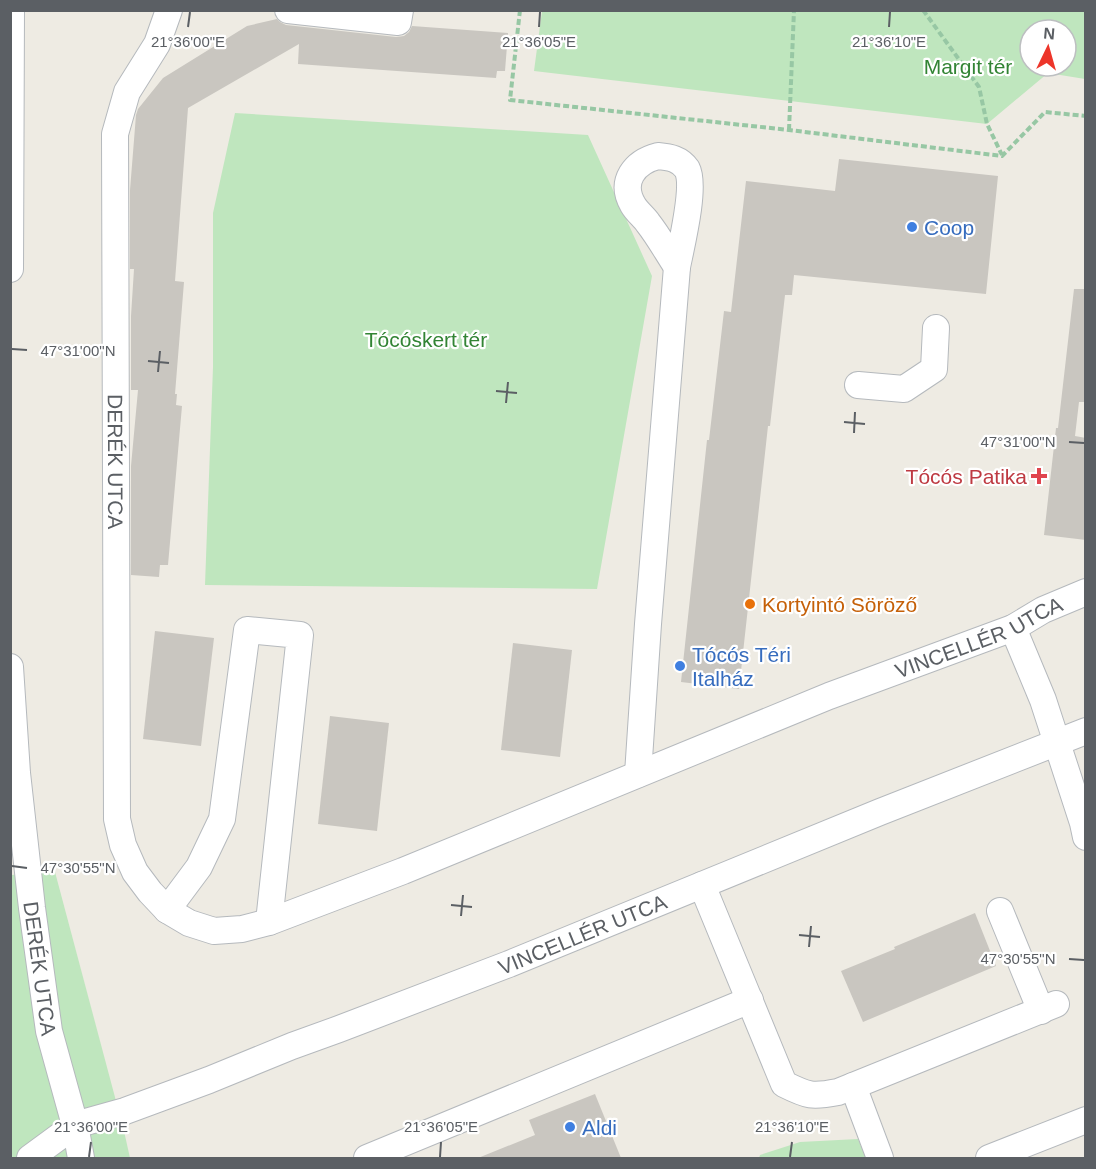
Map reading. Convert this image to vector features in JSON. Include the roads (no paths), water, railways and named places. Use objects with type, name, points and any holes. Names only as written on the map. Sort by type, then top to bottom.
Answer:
[{"type":"street","points":[[10,269],[11,10]]},
{"type":"street","name":"DERÉK UTCA","points":[[167,910],[135,872],[123,846],[117,819],[115,134],[127,92],[157,44],[170,10]]},
{"type":"street","points":[[288,10],[398,22],[400,10]]},
{"type":"street","points":[[638,774],[677,267]]},
{"type":"street","points":[[858,385],[904,389],[934,369],[936,328]]},
{"type":"street","name":"VINCELLÉR UTCA","points":[[167,910],[189,923],[214,931],[242,929],[269,922],[403,872],[829,696],[1013,628],[1043,610],[1086,592]]},
{"type":"street","points":[[1013,628],[1058,741],[1086,837]]},
{"type":"street","points":[[167,910],[199,867],[222,819],[247,630],[300,635],[269,922]]},
{"type":"street","name":"DERÉK UTCA","points":[[10,667],[17,773],[49,1031],[75,1125],[81,1158]]},
{"type":"street","name":"VINCELLÉR UTCA","points":[[75,1125],[125,1111],[209,1080],[509,964],[1086,731]]},
{"type":"street","points":[[702,885],[784,1084],[805,1094],[823,1095],[838,1092],[1048,1007],[1000,911]]},
{"type":"street","points":[[367,1158],[750,1000]]},
{"type":"street","points":[[853,1086],[880,1158]]},
{"type":"street","points":[[989,1158],[1086,1120]]},
{"type":"street","points":[[30,1158],[75,1125]]},
{"type":"place","name":"Coop","points":[[912,227]]},
{"type":"place","name":"Tócós Patika","points":[[1039,476]]},
{"type":"place","name":"Kortyintó Söröző","points":[[750,604]]},
{"type":"place","name":"Tócós Téri Italház","points":[[680,666]]},
{"type":"place","name":"Aldi","points":[[570,1127]]},
{"type":"park label","name":"Margit tér","points":[[968,66]]},
{"type":"park label","name":"Tócóskert tér","points":[[426,339]]}]
